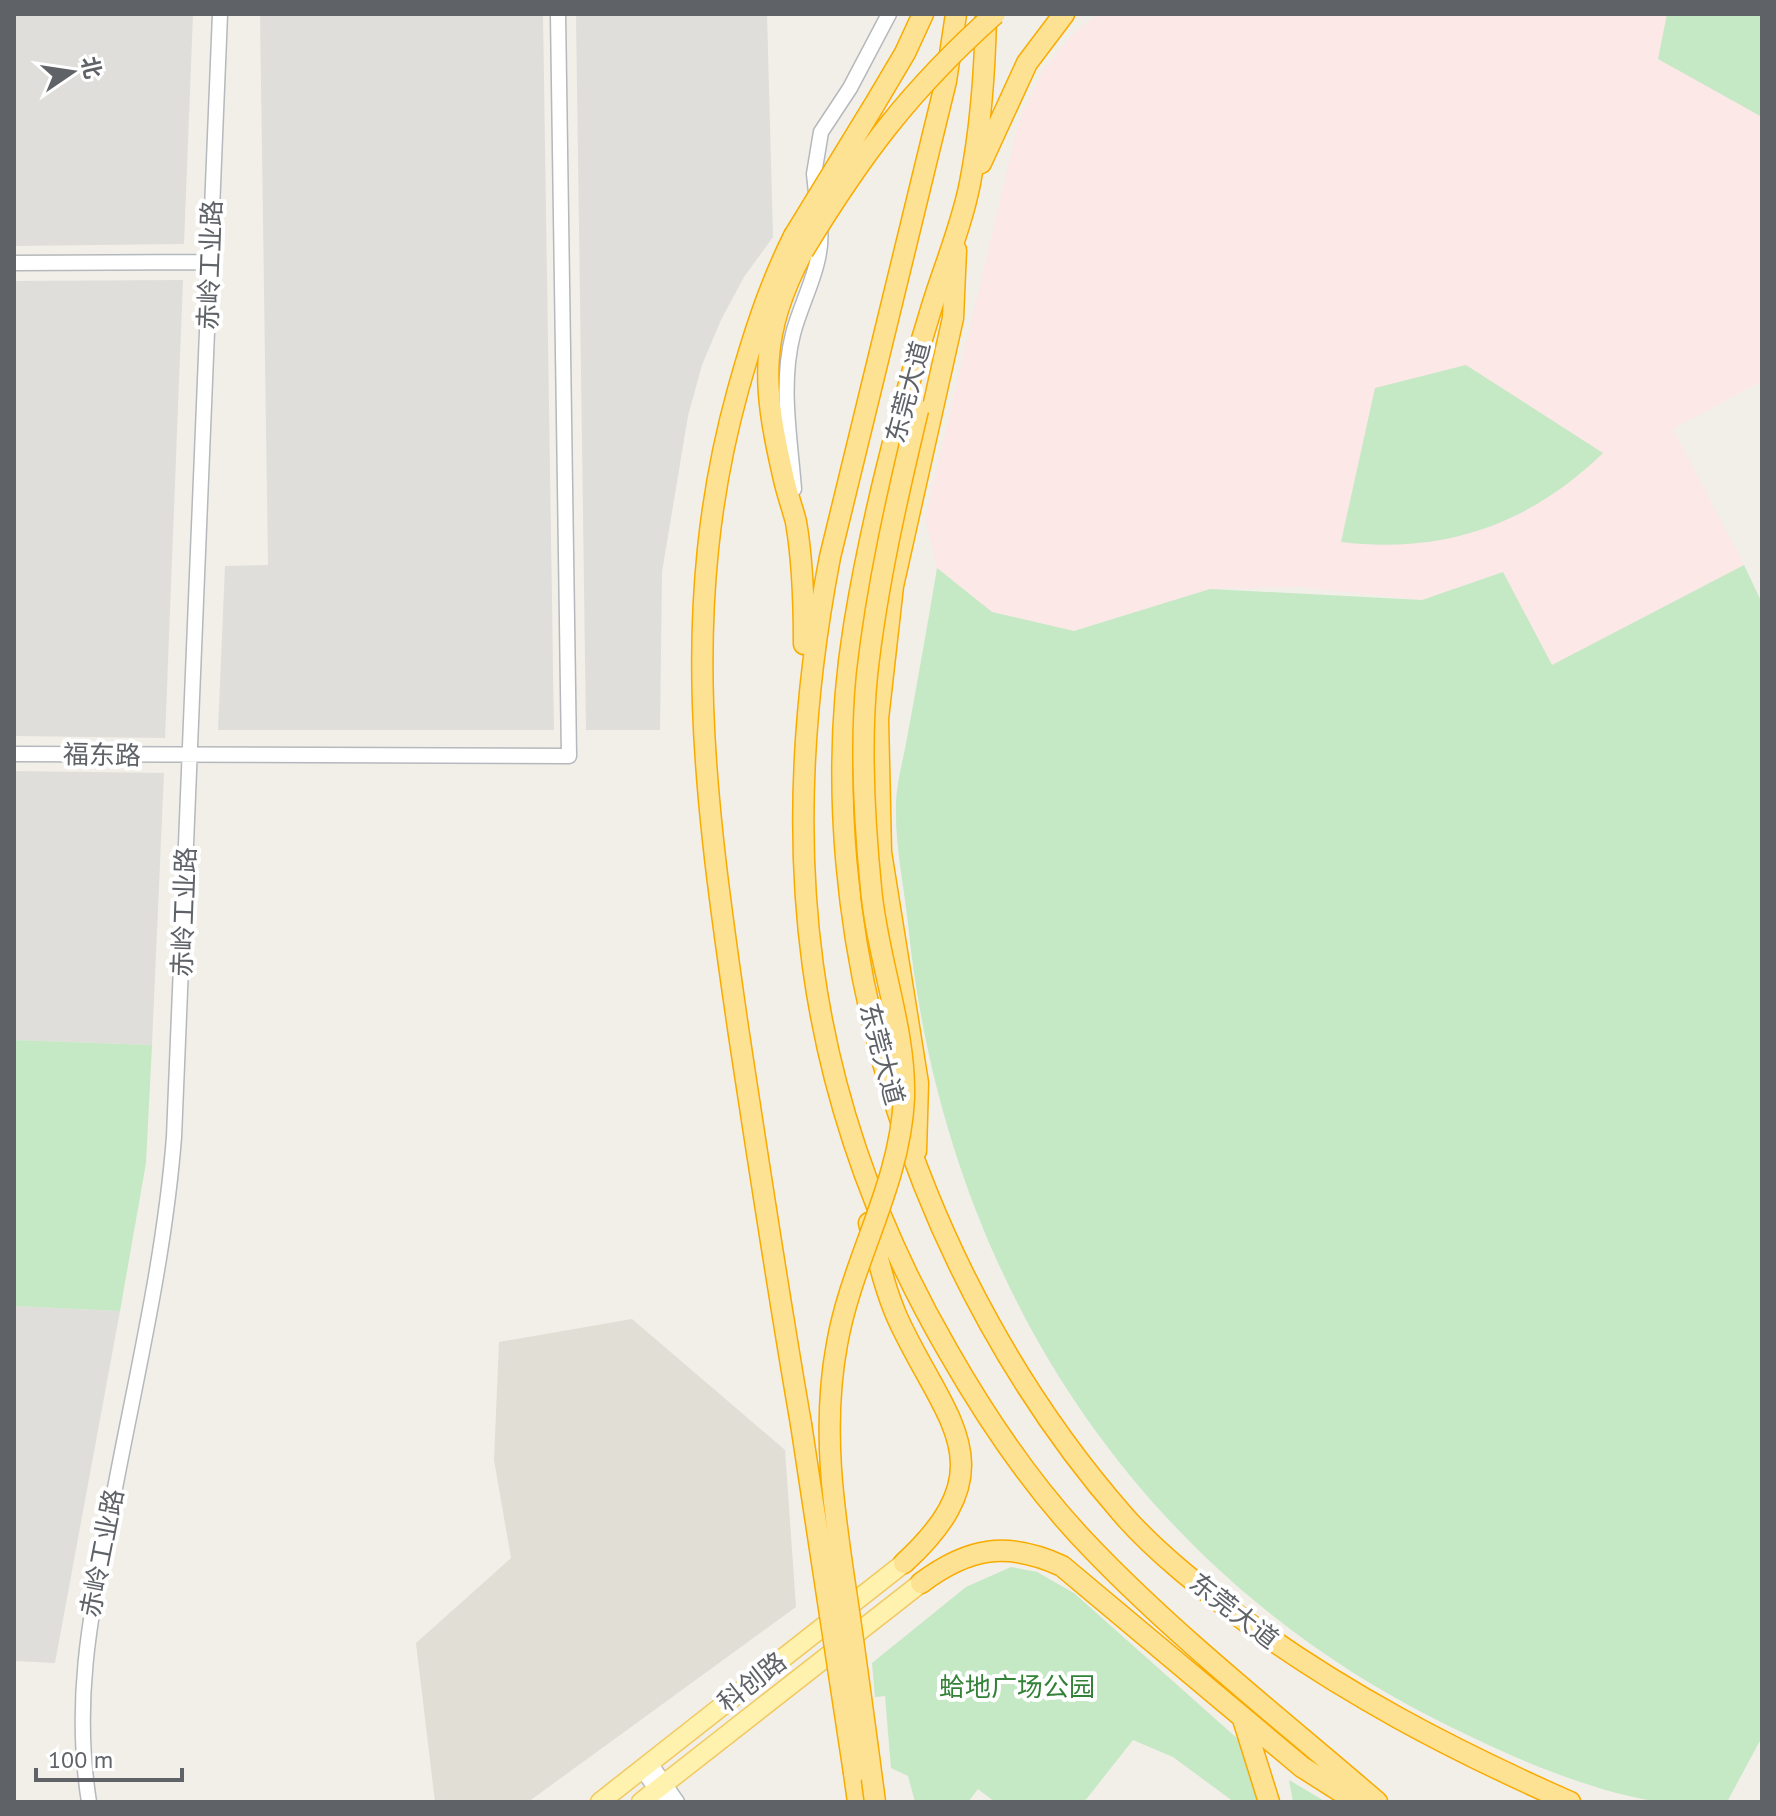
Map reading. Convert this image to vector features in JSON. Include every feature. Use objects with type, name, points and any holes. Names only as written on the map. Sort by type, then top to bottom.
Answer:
[{"type":"highway","points":[[804,736],[803,578],[796,524],[773,435],[766,357],[798,244],[905,53],[923,14]]},
{"type":"highway","name":"东莞大道","points":[[956,14],[946,81],[930,154],[830,557],[816,630],[804,736],[805,893],[812,983],[839,1103],[859,1164],[921,1306],[962,1376],[1033,1481],[1093,1550],[1141,1596],[1377,1802]]},
{"type":"highway","name":"东莞大道","points":[[986,14],[980,125],[962,215],[897,427],[853,630],[845,740],[845,815],[862,979],[890,1090],[943,1233],[1004,1350],[1126,1518],[1198,1586],[1283,1649],[1346,1689],[1469,1758],[1570,1802]]},
{"type":"highway","points":[[858,1802],[729,967],[702,746],[700,671],[704,565],[724,440],[770,283],[891,117],[930,74],[995,14]]},
{"type":"highway","points":[[962,215],[1021,75],[1064,14]]},
{"type":"highway","points":[[875,1802],[831,1487],[827,1421],[837,1341],[892,1180],[901,1139],[904,1094],[899,1047],[870,880],[865,718],[881,573],[956,236]]},
{"type":"highway","points":[[916,1167],[918,1083],[881,852],[878,719],[893,586],[953,318],[956,236]]},
{"type":"highway","points":[[742,376],[778,306]]},
{"type":"highway","points":[[859,1164],[865,1206],[887,1289],[897,1317],[948,1409],[962,1457],[958,1487],[949,1513],[932,1537],[904,1563]]},
{"type":"highway","points":[[921,1583],[946,1564],[966,1556],[1012,1550],[1037,1555],[1062,1566],[1302,1767],[1357,1802]]},
{"type":"highway","points":[[1243,1719],[1269,1802]]},
{"type":"main road","name":"科创路","points":[[600,1802],[904,1563]]},
{"type":"main road","name":"科创路","points":[[641,1802],[662,1792],[921,1583]]},
{"type":"street","name":"赤岭工业路","points":[[89,1802],[81,1726],[85,1648],[172,1166],[220,14]]},
{"type":"street","name":"福东路","points":[[14,754],[569,756],[558,14]]},
{"type":"street","points":[[796,524],[785,396],[793,335],[814,277],[821,234],[814,174],[821,132],[850,88],[889,14]]},
{"type":"street","points":[[14,263],[210,262]]},
{"type":"street","points":[[646,1766],[662,1792],[677,1802]]},
{"type":"shaded area","points":[[14,14],[193,14],[184,244],[14,246]]},
{"type":"shaded area","points":[[260,14],[543,14],[554,730],[218,730],[225,566],[268,565]]},
{"type":"shaded area","points":[[576,14],[767,14],[773,237],[744,277],[721,320],[702,365],[688,416],[662,572],[660,730],[586,730]]},
{"type":"shaded area","points":[[1098,14],[1762,14],[1762,381],[1673,429],[1744,565],[1552,666],[1503,572],[1422,600],[1298,587],[1210,589],[1074,631],[992,612],[937,568],[925,518],[1015,137],[1022,113],[1043,70],[1074,33]]},
{"type":"shaded area","points":[[183,280],[165,738],[14,736],[14,281]]},
{"type":"shaded area","points":[[14,771],[164,773],[152,1045],[14,1040]]},
{"type":"shaded area","points":[[14,1306],[120,1311],[55,1663],[14,1661]]},
{"type":"shaded area","points":[[632,1319],[785,1450],[796,1607],[528,1802],[435,1802],[416,1643],[511,1558],[494,1460],[499,1342]]},
{"type":"green space","points":[[1667,14],[1762,14],[1762,117],[1658,59]]},
{"type":"green space","points":[[1466,365],[1603,453],[1545,499],[1482,529],[1415,543],[1379,545],[1341,542],[1375,388]]},
{"type":"green space","points":[[1744,565],[1762,603],[1762,1737],[1727,1802],[1668,1803],[1605,1790],[1492,1747],[1441,1722],[1329,1657],[1230,1580],[1144,1492],[1070,1394],[1009,1287],[962,1172],[928,1051],[900,866],[896,798],[937,568],[992,612],[1074,631],[1210,589],[1422,600],[1503,572],[1552,665]]},
{"type":"green space","points":[[14,1040],[152,1045],[146,1163],[120,1311],[14,1306]]},
{"type":"green space","name":"蛤地广场公园","points":[[1011,1567],[1037,1572],[1074,1593],[1239,1740],[1263,1779],[1267,1802],[1234,1802],[1173,1757],[1133,1740],[1084,1802],[995,1802],[978,1789],[968,1802],[915,1802],[908,1776],[891,1768],[885,1696],[875,1697],[872,1663],[966,1587]]},
{"type":"green space","points":[[1289,1780],[1326,1802],[1293,1802]]}]
